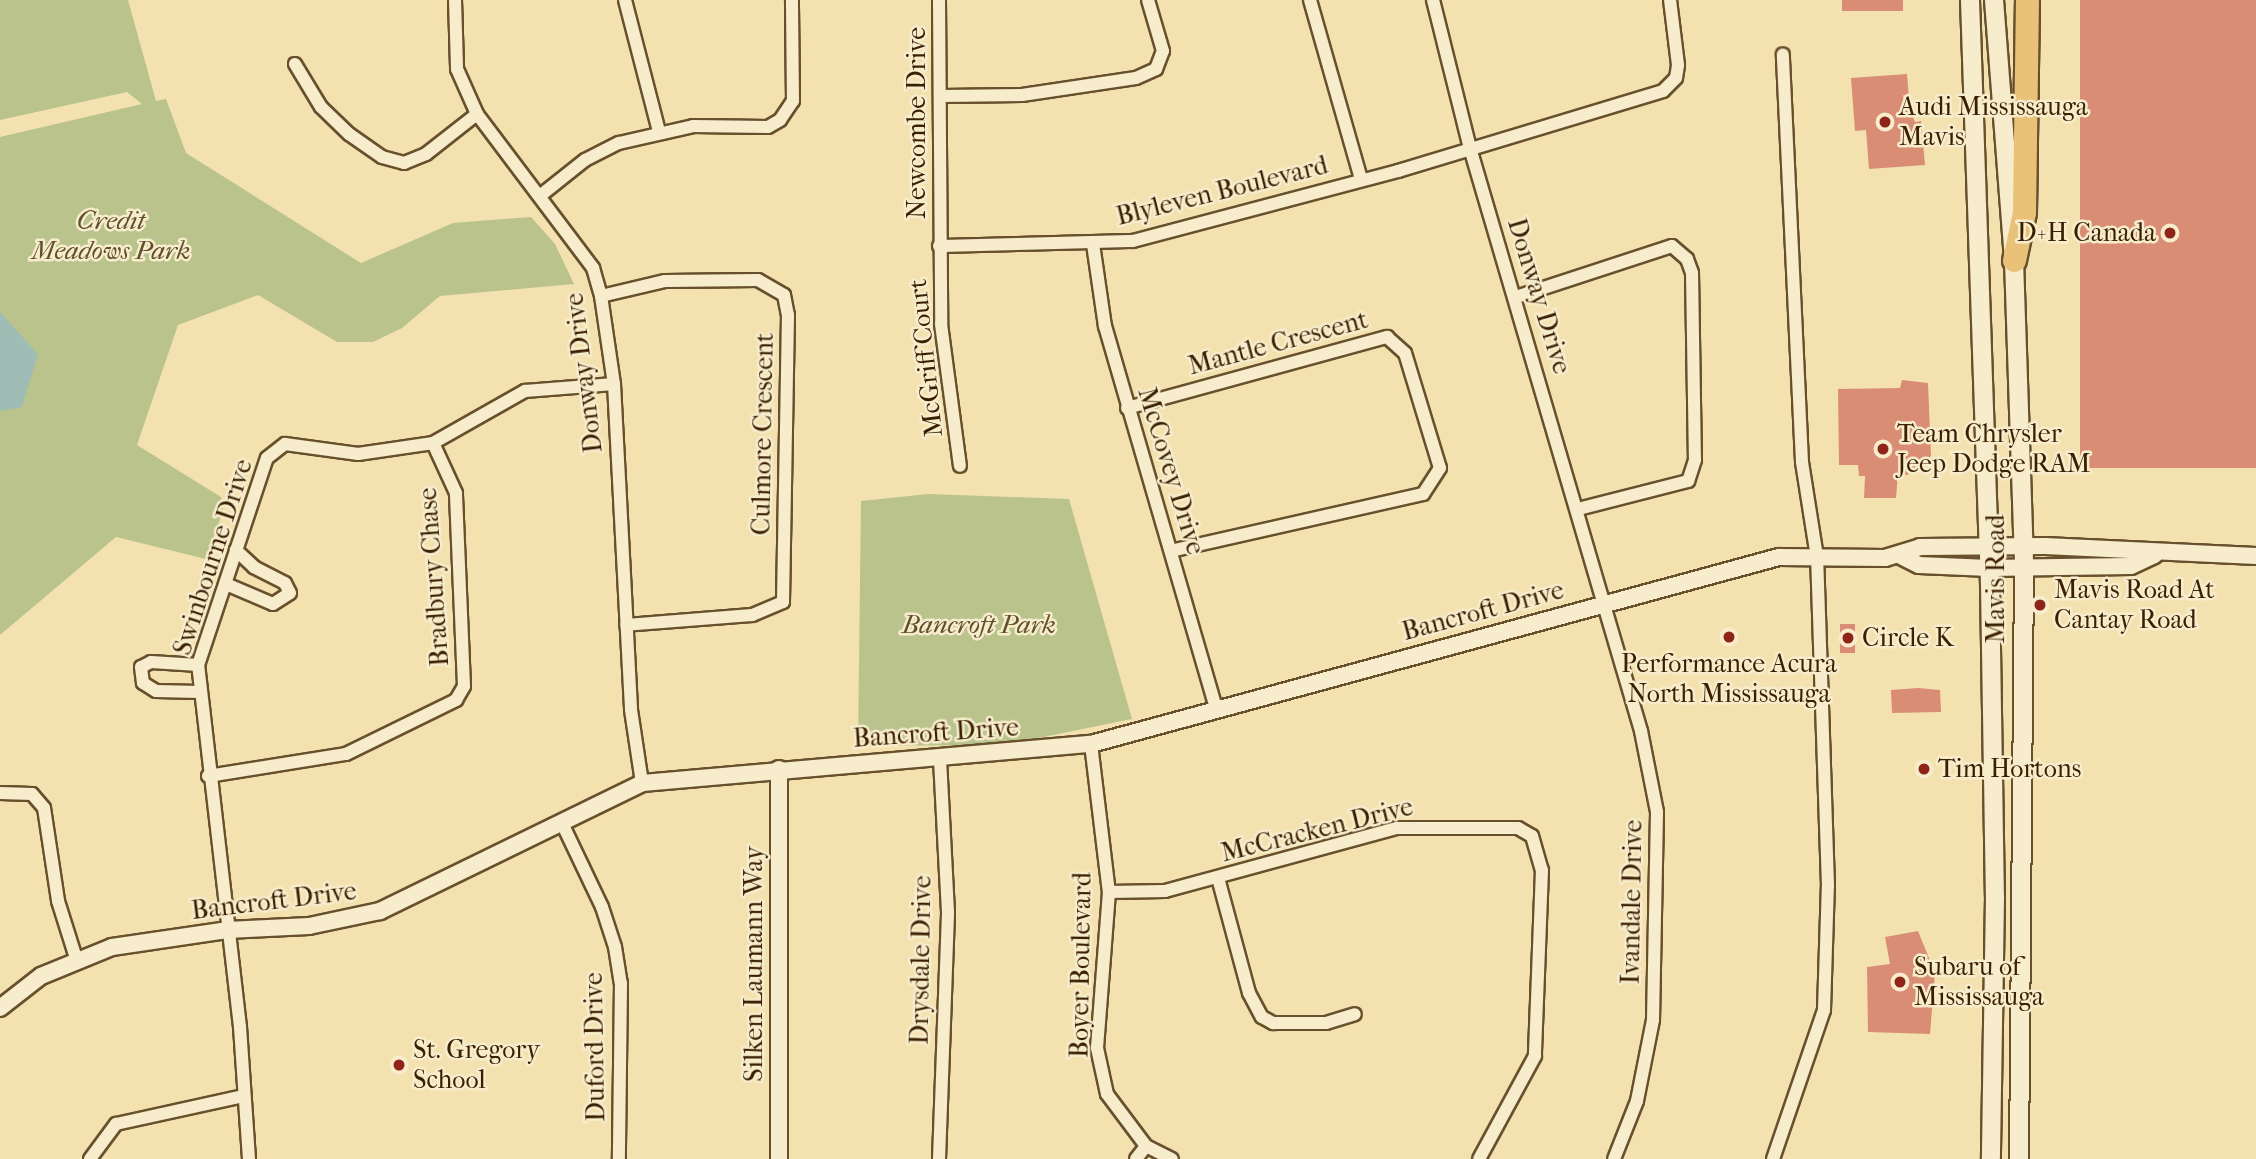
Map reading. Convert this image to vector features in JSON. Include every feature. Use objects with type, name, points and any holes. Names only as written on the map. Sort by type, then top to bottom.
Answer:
[{"type":"highway","points":[[2014,260],[2024,212],[2027,0]]},
{"type":"main road","name":"Mavis Road","points":[[1970,0],[1989,547],[1995,897],[1991,1159]]},
{"type":"main road","name":"Mavis Road","points":[[1994,0],[2014,260],[2024,567],[2019,1159]]},
{"type":"street","name":"Donway Drive","points":[[455,0],[457,69],[477,114],[541,195],[593,268],[601,296],[614,384],[626,625],[642,783]]},
{"type":"street","points":[[625,0],[659,131]]},
{"type":"street","points":[[541,195],[584,160],[659,131],[768,127],[780,120],[793,101],[792,0]]},
{"type":"street","name":"Newcombe Drive","points":[[939,0],[943,96],[939,246]]},
{"type":"street","points":[[943,96],[1022,95],[1136,78],[1156,69],[1163,51],[1148,0]]},
{"type":"street","points":[[1310,0],[1362,179]]},
{"type":"street","name":"Donway Drive","points":[[1433,0],[1470,148],[1517,297],[1605,603]]},
{"type":"street","name":"Blyleven Boulevard","points":[[939,246],[1133,241],[1362,179],[1663,92],[1676,78],[1678,65],[1670,0]]},
{"type":"street","points":[[1773,1159],[1824,1010],[1828,886],[1817,556],[1802,462],[1783,54]]},
{"type":"street","points":[[295,64],[321,107],[349,134],[382,157],[404,163],[425,154],[477,114]]},
{"type":"street","name":"McCovey Drive","points":[[1093,244],[1105,326],[1216,708]]},
{"type":"street","name":"McGriff Court","points":[[939,246],[946,372],[960,466]]},
{"type":"street","points":[[1517,297],[1672,246],[1688,259],[1692,273],[1695,460],[1688,481],[1578,509]]},
{"type":"street","name":"Culmore Crescent","points":[[601,296],[665,281],[758,280],[784,295],[788,315],[783,602],[752,615],[626,625]]},
{"type":"street","name":"Mantle Crescent","points":[[1128,408],[1387,337],[1405,353],[1440,468],[1423,494],[1171,551]]},
{"type":"street","name":"Swinbourne Drive","points":[[249,1159],[198,665],[267,458],[285,443],[358,454],[433,443],[525,391],[614,384]]},
{"type":"street","name":"Bradbury Chase","points":[[208,776],[346,754],[456,700],[464,686],[460,534],[456,493],[433,443]]},
{"type":"street","name":"Bancroft Drive","points":[[0,1008],[41,976],[76,958],[112,947],[227,930],[309,926],[380,911],[642,783],[779,768],[940,761],[1091,744],[1735,565],[1817,556],[1901,556],[1920,547],[2129,546],[2155,555]]},
{"type":"street","points":[[226,584],[273,604],[290,593],[285,583],[254,567],[236,550]]},
{"type":"street","points":[[2155,555],[2256,556]]},
{"type":"street","name":"Bancroft Drive","points":[[1901,556],[1919,565],[1989,568],[2132,566],[2155,555]]},
{"type":"street","name":"Ivandale Drive","points":[[1605,603],[1641,731],[1660,842],[1653,1020],[1637,1101],[1614,1159]]},
{"type":"street","points":[[198,665],[151,662],[141,667],[143,683],[156,691],[200,691]]},
{"type":"street","name":"Boyer Boulevard","points":[[1091,744],[1109,892],[1097,1048],[1107,1094],[1146,1146],[1172,1159]]},
{"type":"street","name":"Drysdale Drive","points":[[939,1159],[948,912],[940,761]]},
{"type":"street","name":"Silken Laumann Way","points":[[779,768],[779,1159]]},
{"type":"street","points":[[0,793],[32,794],[44,808],[58,901],[76,958]]},
{"type":"street","name":"Duford Drive","points":[[561,821],[602,907],[615,947],[621,983],[619,1159]]},
{"type":"street","name":"McCracken Drive","points":[[1109,892],[1165,891],[1397,828],[1518,828],[1532,835],[1542,870],[1535,1056],[1479,1159]]},
{"type":"street","points":[[1219,878],[1249,993],[1262,1017],[1273,1023],[1326,1023],[1355,1014]]},
{"type":"street","points":[[90,1159],[116,1124],[243,1096]]},
{"type":"street","points":[[1136,1159],[1146,1146]]},
{"type":"green space","name":"Credit Meadows Park","points":[[0,0],[128,0],[156,101],[166,99],[186,153],[361,263],[453,223],[531,217],[555,244],[574,284],[440,296],[402,328],[373,342],[337,342],[258,295],[178,325],[137,445],[221,497],[223,511],[206,559],[116,537],[0,635],[0,137],[142,104],[127,92],[0,120]]},
{"type":"green space","name":"Bancroft Park","points":[[928,494],[1069,499],[1132,719],[1003,745],[858,746],[861,501]]},
{"type":"water","points":[[0,312],[38,354],[22,407],[0,411]]},
{"type":"building","points":[[1842,0],[1903,0],[1903,11],[1842,11]]},
{"type":"building","name":"D+H Canada","points":[[2080,0],[2256,0],[2256,468],[2080,468]]},
{"type":"building","name":"Audi Mississauga Mavis","points":[[1907,74],[1910,110],[1915,122],[1921,121],[1925,165],[1869,169],[1866,130],[1855,131],[1851,78]]},
{"type":"building","points":[[1902,380],[1928,383],[1931,456],[1907,475],[1898,473],[1896,498],[1864,498],[1865,476],[1859,476],[1858,465],[1839,465],[1838,389],[1900,388]]},
{"type":"building","name":"Circle K","points":[[1840,624],[1855,624],[1855,653],[1840,653]]},
{"type":"building","name":"Circle K","points":[[1891,690],[1940,690],[1941,712],[1892,713]]},
{"type":"building","name":"Subaru of Mississauga","points":[[1918,931],[1935,973],[1930,1034],[1868,1032],[1867,967],[1890,964],[1885,937]]},
{"type":"place","name":"Audi Mississauga Mavis","points":[[1885,122]]},
{"type":"place","name":"D+H Canada","points":[[2170,233]]},
{"type":"place","name":"Team Chrysler Jeep Dodge RAM","points":[[1883,449]]},
{"type":"place","name":"Mavis Road At Cantay Road","points":[[2040,605]]},
{"type":"place","name":"Performance Acura North Mississauga","points":[[1729,637]]},
{"type":"place","name":"Circle K","points":[[1848,638]]},
{"type":"place","name":"Tim Hortons","points":[[1924,769]]},
{"type":"place","name":"Subaru of Mississauga","points":[[1900,982]]},
{"type":"place","name":"St. Gregory School","points":[[399,1065]]}]
